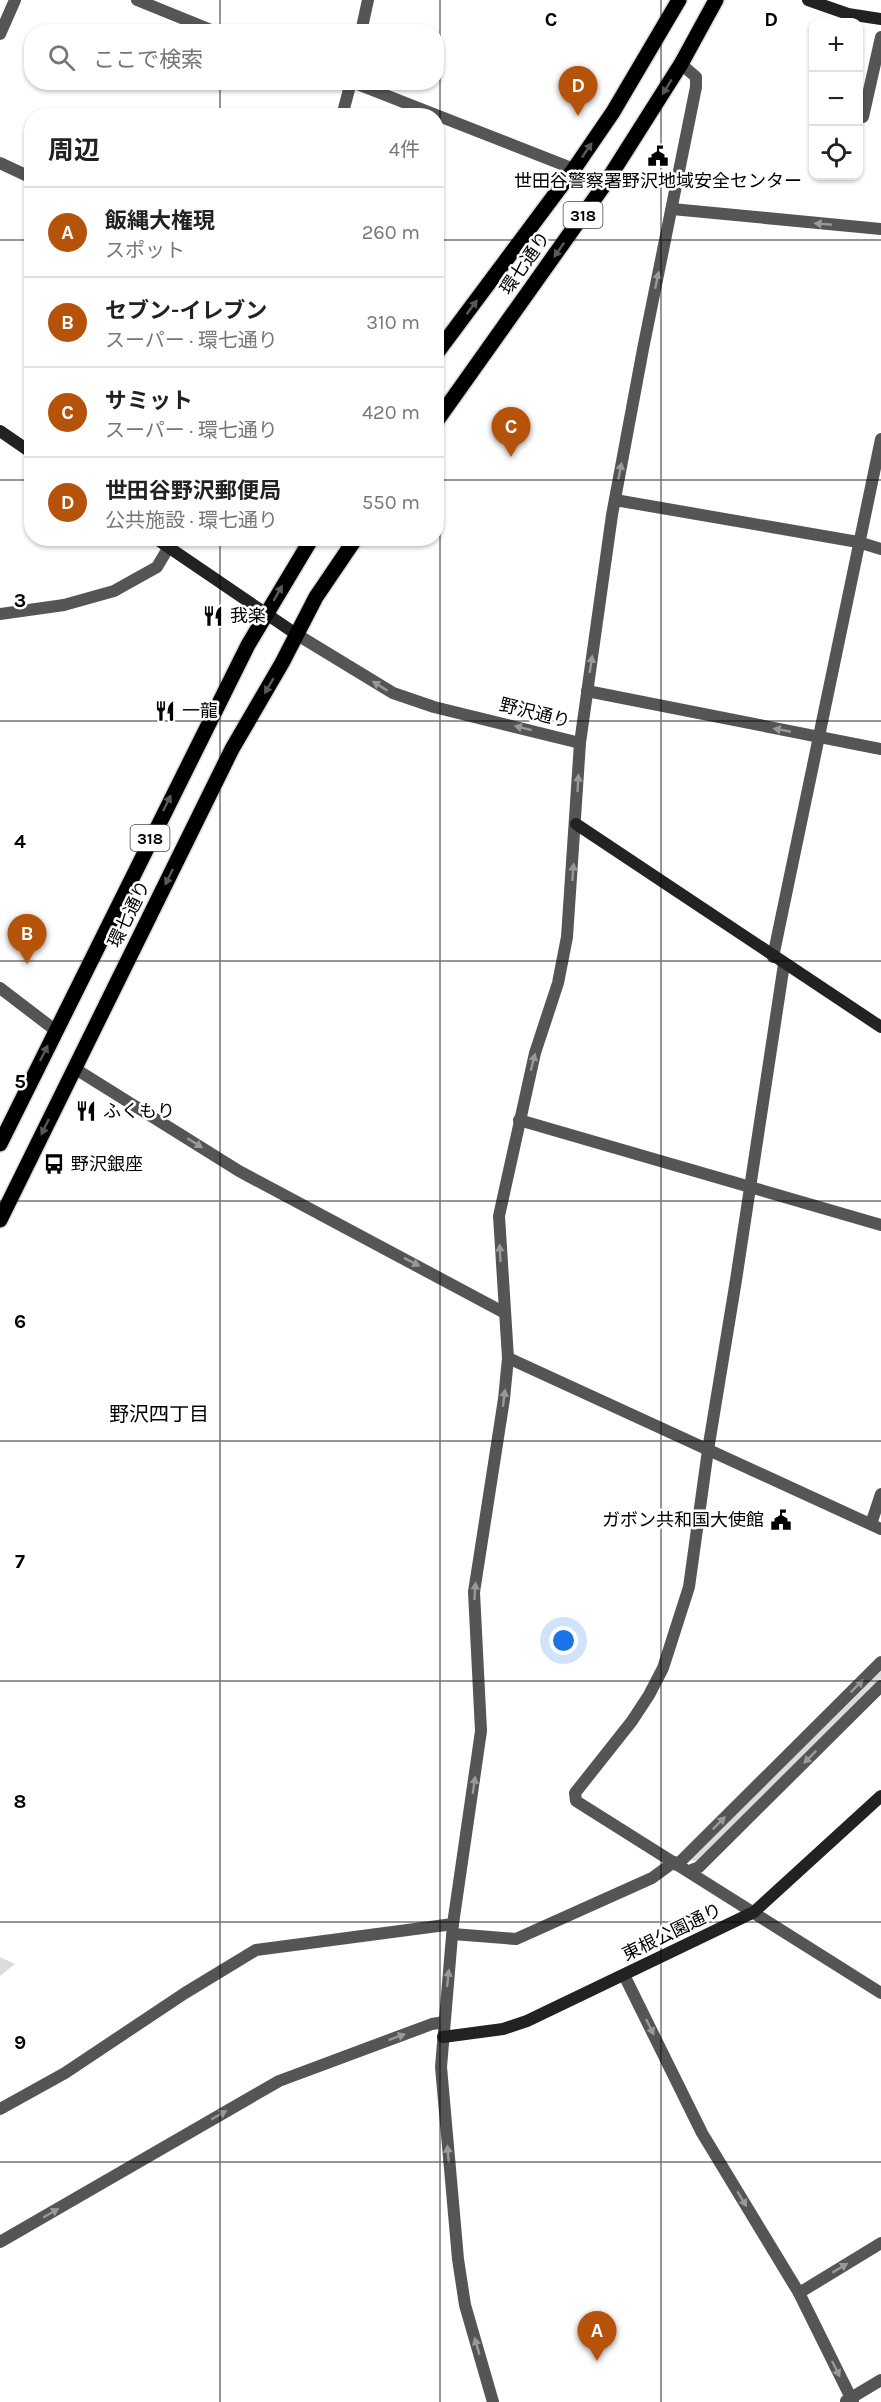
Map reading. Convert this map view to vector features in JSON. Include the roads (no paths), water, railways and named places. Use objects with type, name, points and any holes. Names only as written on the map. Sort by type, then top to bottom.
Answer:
[{"type":"main road","name":"環七通り","points":[[444,343],[574,169],[613,112],[679,0]]},
{"type":"main road","name":"環七通り","points":[[444,411],[605,184],[681,64],[716,0]]},
{"type":"main road","name":"環七通り","points":[[0,1144],[188,762],[266,614],[307,546]]},
{"type":"main road","name":"環七通り","points":[[0,1220],[232,749],[316,597],[351,546]]},
{"type":"street","points":[[0,34],[15,0]]},
{"type":"street","points":[[137,0],[196,24]]},
{"type":"street","points":[[364,24],[368,0]]},
{"type":"street","points":[[808,0],[848,14],[881,19]]},
{"type":"street","points":[[863,117],[881,37]]},
{"type":"street","points":[[580,743],[615,500],[696,87],[696,77],[681,64]]},
{"type":"street","points":[[344,108],[350,90]]},
{"type":"street","points":[[372,90],[418,108]]},
{"type":"street","points":[[444,118],[574,169]]},
{"type":"street","points":[[0,163],[24,174]]},
{"type":"street","points":[[672,209],[881,230]]},
{"type":"street","points":[[0,431],[24,448]]},
{"type":"street","points":[[772,957],[881,439]]},
{"type":"street","points":[[615,500],[858,542],[881,549]]},
{"type":"street","points":[[0,614],[64,605],[114,591],[157,567],[170,546]]},
{"type":"street","name":"野沢通り","points":[[176,546],[266,614],[393,693],[434,707],[580,743],[567,937],[558,983],[535,1053],[499,1216],[503,1311],[508,1358],[504,1399],[474,1592],[481,1731],[453,1929],[441,2067],[458,2259],[465,2305],[494,2402]]},
{"type":"street","points":[[587,691],[881,749]]},
{"type":"street","points":[[576,824],[772,957],[881,1027]]},
{"type":"street","points":[[784,964],[708,1450],[689,1587],[663,1668],[632,1721],[575,1793],[576,1801],[881,1993]]},
{"type":"street","points":[[0,988],[55,1030]]},
{"type":"street","points":[[74,1068],[239,1171],[503,1311]]},
{"type":"street","points":[[519,1120],[881,1226]]},
{"type":"street","points":[[508,1358],[876,1527],[881,1494]]},
{"type":"street","points":[[0,2109],[65,2073],[184,1993],[256,1950],[453,1929],[516,1939],[680,1866],[881,1662]]},
{"type":"street","points":[[680,1866],[699,1867],[881,1686]]},
{"type":"street","name":"東根公園通り","points":[[443,2037],[503,2029],[527,2021],[754,1912],[881,1796]]},
{"type":"street","points":[[624,1975],[702,2133],[799,2293],[849,2401],[881,2380]]},
{"type":"street","points":[[0,2242],[279,2081],[432,2024],[444,2022]]},
{"type":"street","points":[[799,2293],[881,2243]]},
{"type":"place","name":"世田谷野沢郵便局","points":[[578,116]]},
{"type":"place","name":"世田谷警察署野沢地域安全センター","points":[[658,156]]},
{"type":"place","name":"サミット","points":[[511,457]]},
{"type":"place","name":"我楽","points":[[213,616]]},
{"type":"place","name":"一龍","points":[[165,711]]},
{"type":"place","name":"セブン-イレブン","points":[[27,964]]},
{"type":"place","name":"ふくもり","points":[[86,1111]]},
{"type":"place","name":"野沢銀座","points":[[54,1164]]},
{"type":"place","name":"ガボン共和国大使館","points":[[781,1520]]},
{"type":"place","name":"飯縄大権現","points":[[597,2361]]},
{"type":"district","name":"野沢四丁目","points":[[159,1414]]}]
